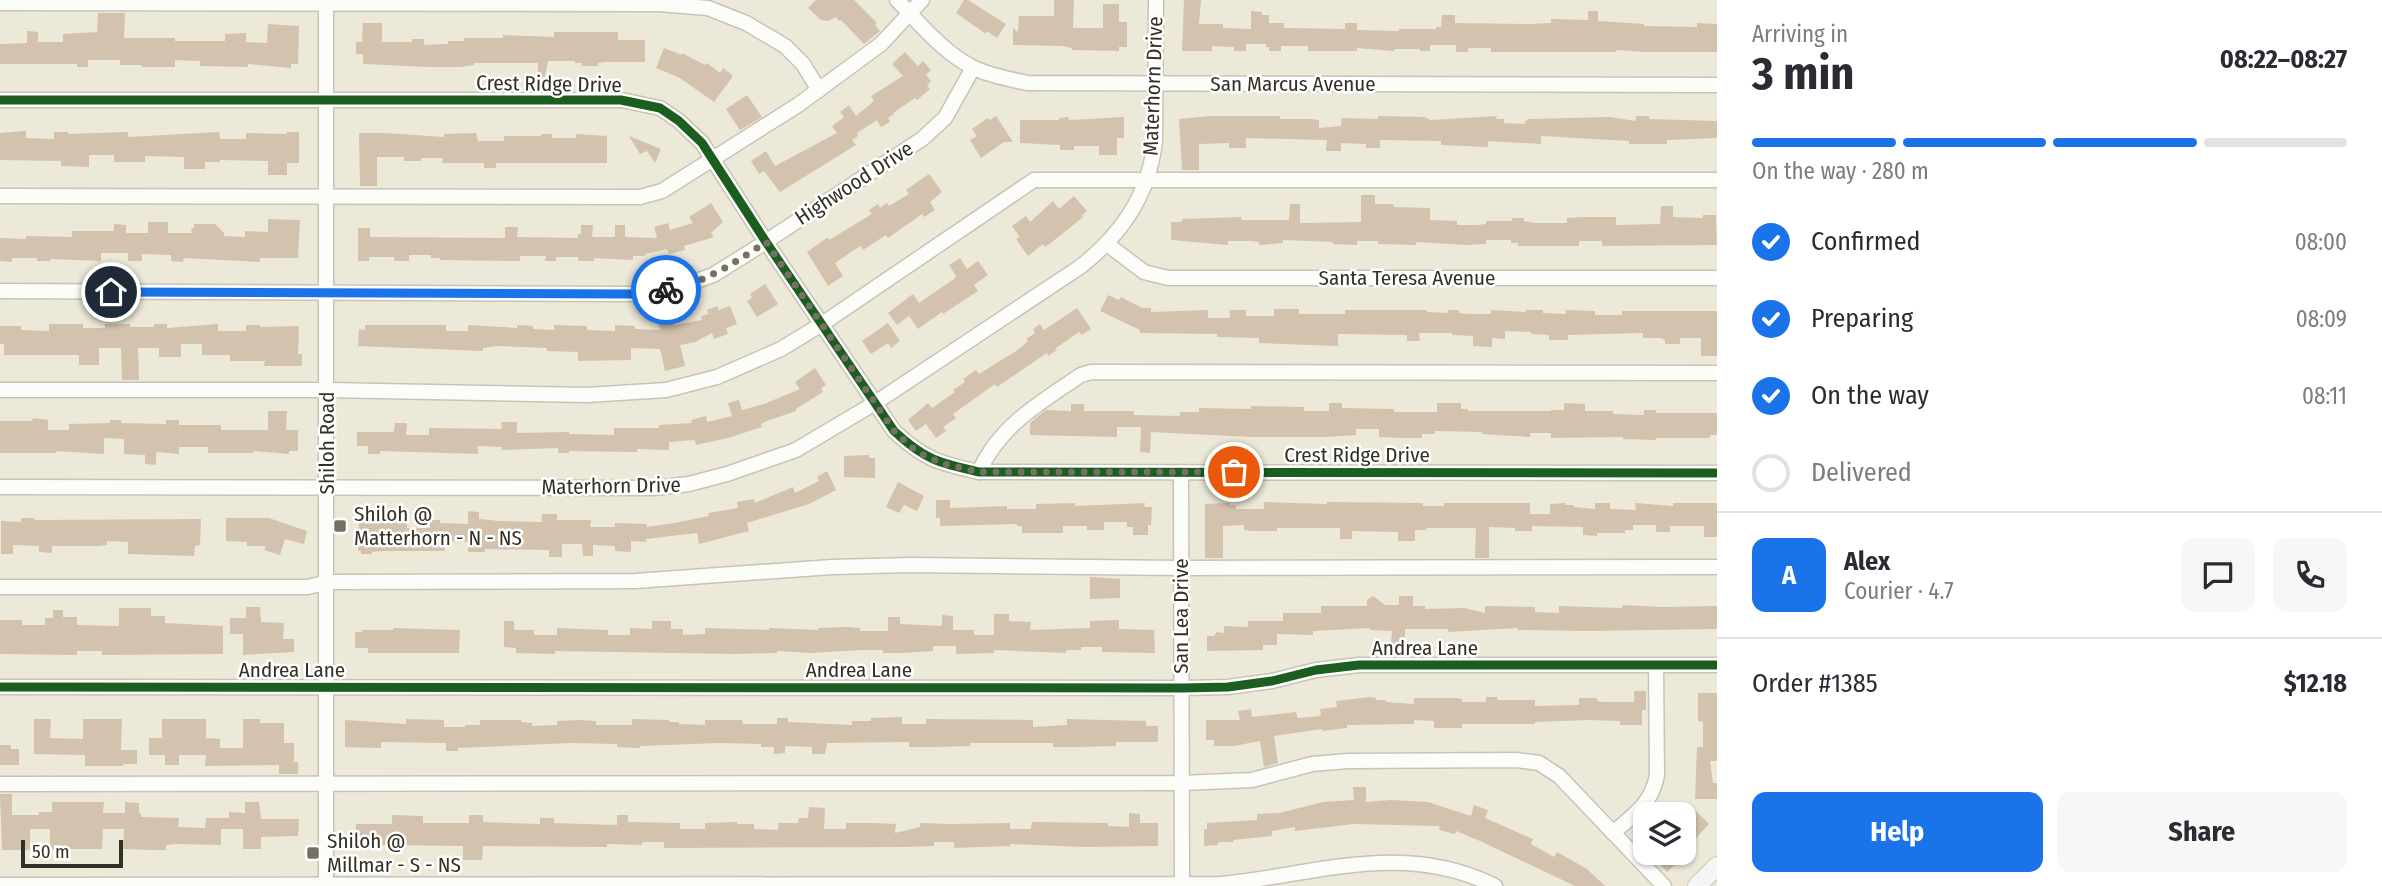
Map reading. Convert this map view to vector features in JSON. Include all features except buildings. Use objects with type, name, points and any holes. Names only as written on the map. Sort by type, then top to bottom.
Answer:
[{"type":"main road","points":[[1697,886],[1717,866]]},
{"type":"street","name":"San Marcus Avenue","points":[[897,0],[948,50],[974,68],[1027,83],[1717,85]]},
{"type":"street","points":[[0,196],[640,197],[662,191],[819,90],[881,44],[922,0]]},
{"type":"street","name":"Materhorn Drive","points":[[0,488],[654,488],[689,484],[796,450],[875,403],[1080,267],[1107,244],[1133,208],[1147,180],[1155,142],[1156,0]]},
{"type":"street","points":[[0,3],[326,1],[659,4],[708,8],[746,23],[785,46],[803,64],[819,90]]},
{"type":"street","name":"Shiloh Road","points":[[326,1],[326,885]]},
{"type":"street","name":"Highwood Drive","points":[[0,291],[633,294],[677,288],[713,275],[922,139],[945,118],[974,68]]},
{"type":"street","name":"Crest Ridge Drive","points":[[0,100],[621,100],[660,108],[679,121],[702,143],[894,431],[917,452],[944,464],[979,472],[1717,472]]},
{"type":"street","points":[[0,390],[327,390],[587,395],[666,390],[727,372],[781,349],[1034,180],[1717,180]]},
{"type":"street","name":"Santa Teresa Avenue","points":[[1107,244],[1144,272],[1168,278],[1717,278]]},
{"type":"street","points":[[979,472],[993,445],[1012,424],[1081,374],[1091,372],[1717,373]]},
{"type":"street","name":"San Lea Drive","points":[[1181,472],[1182,885]]},
{"type":"street","points":[[0,587],[308,587],[327,582],[635,582],[832,567],[911,565],[1181,568],[1717,566]]},
{"type":"street","name":"Andrea Lane","points":[[0,687],[1182,688],[1228,687],[1272,681],[1316,670],[1359,665],[1717,665]]},
{"type":"street","points":[[1613,833],[1647,802],[1654,789],[1657,775],[1656,665]]},
{"type":"street","points":[[0,784],[1182,783],[1252,780],[1312,764],[1348,761],[1516,760],[1539,763],[1559,776],[1664,886]]},
{"type":"street","points":[[0,885],[1182,885],[1245,882],[1326,867],[1382,862],[1448,869],[1495,886]]},
{"type":"cycle path","points":[[0,100],[621,100],[660,108],[679,121],[702,143],[894,431],[933,459],[979,472],[1717,473]]},
{"type":"cycle path","points":[[0,687],[1182,688],[1228,687],[1272,681],[1316,670],[1359,665],[1717,665]]},
{"type":"way so far","points":[[666,290],[713,275],[766,242],[894,431],[917,452],[944,464],[979,472],[1234,472]]},
{"type":"place","name":"Shiloh @ Matterhorn - N - NS","points":[[340,526]]},
{"type":"place","name":"Shiloh @ Millmar - S - NS","points":[[313,853]]},
{"type":"route","points":[[111,292],[633,294],[666,290]]}]
